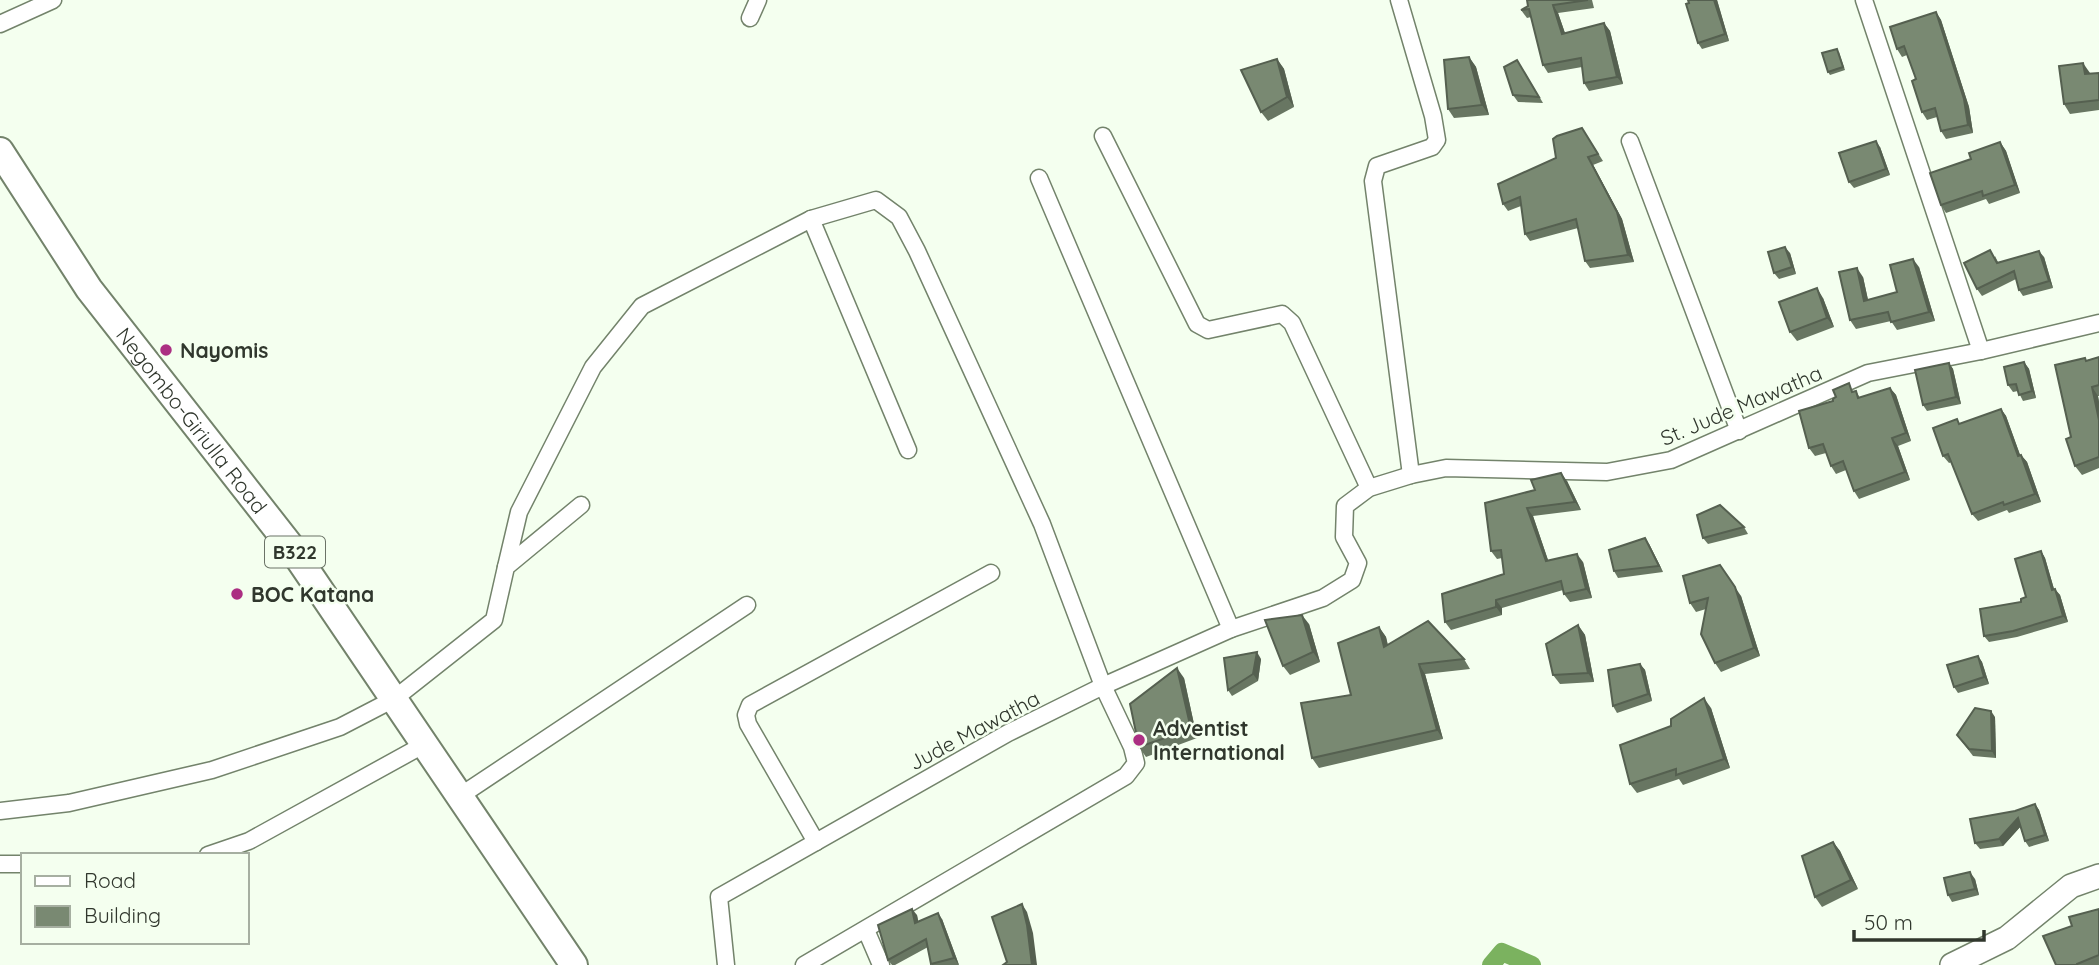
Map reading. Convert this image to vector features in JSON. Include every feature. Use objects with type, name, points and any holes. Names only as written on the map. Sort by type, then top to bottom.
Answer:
[{"type":"main road","name":"Negombo-Giriulla Road","points":[[0,150],[89,289],[288,543],[574,965]]},
{"type":"street","points":[[0,24],[53,0]]},
{"type":"street","points":[[750,18],[758,0]]},
{"type":"street","points":[[1399,0],[1433,116],[1437,140],[1432,147],[1377,166],[1373,181],[1411,475]]},
{"type":"street","points":[[1864,0],[1981,351]]},
{"type":"street","points":[[1103,136],[1197,324],[1208,330],[1282,314],[1292,323],[1369,488]]},
{"type":"street","points":[[1630,141],[1739,431]]},
{"type":"street","points":[[1039,178],[1231,629]]},
{"type":"street","points":[[0,811],[69,803],[212,770],[340,727],[394,699],[494,620],[519,512],[593,367],[642,306],[811,219],[876,200],[899,217],[917,251],[1042,524],[1103,686],[1132,747],[1136,763],[1126,776],[804,965]]},
{"type":"street","points":[[811,219],[908,450]]},
{"type":"street","name":"St. Jude Mawatha","points":[[1323,598],[1352,580],[1358,563],[1344,537],[1345,506],[1369,488],[1446,468],[1607,472],[1671,460],[1868,373],[1981,351],[2099,323]]},
{"type":"street","points":[[506,566],[580,505]]},
{"type":"street","points":[[816,842],[748,724],[746,715],[750,705],[990,573]]},
{"type":"street","name":"Jude Mawatha","points":[[726,965],[719,897],[1008,733],[1103,686],[1231,629],[1323,598]]},
{"type":"street","points":[[460,796],[747,605]]},
{"type":"street","points":[[214,853],[249,841],[425,744]]},
{"type":"street","points":[[0,864],[21,863]]},
{"type":"street","points":[[1952,965],[2007,938],[2071,886],[2099,876]]},
{"type":"street","points":[[866,930],[881,965]]},
{"type":"building","points":[[1527,0],[1588,0],[1553,5],[1562,34],[1604,23],[1617,77],[1584,83],[1581,58],[1543,65],[1529,9],[1521,10],[1528,6]]},
{"type":"building","points":[[1688,0],[1714,0],[1725,34],[1698,43],[1686,4],[1689,3]]},
{"type":"building","points":[[1936,12],[1964,99],[1968,125],[1941,131],[1935,108],[1922,112],[1912,81],[1916,79],[1904,46],[1897,49],[1890,27]]},
{"type":"building","points":[[1837,49],[1843,67],[1828,72],[1822,53]]},
{"type":"building","points":[[1469,57],[1482,105],[1448,109],[1444,60]]},
{"type":"building","points":[[1277,59],[1287,97],[1261,112],[1241,70]]},
{"type":"building","points":[[1517,60],[1539,97],[1513,95],[1504,67]]},
{"type":"building","points":[[2083,63],[2085,74],[2099,73],[2099,100],[2064,104],[2059,66]]},
{"type":"building","points":[[1582,128],[1598,154],[1588,157],[1617,212],[1628,255],[1585,261],[1576,219],[1525,234],[1520,197],[1503,204],[1498,184],[1556,158],[1553,139]]},
{"type":"building","points":[[1876,141],[1886,169],[1849,182],[1839,153]]},
{"type":"building","points":[[2000,142],[2015,185],[1983,196],[1982,191],[1941,205],[1930,173],[1971,159],[1969,153]]},
{"type":"building","points":[[1785,247],[1792,267],[1774,273],[1768,252]]},
{"type":"building","points":[[1990,250],[1997,263],[2039,251],[2049,281],[2019,290],[2014,271],[1977,289],[1964,263]]},
{"type":"building","points":[[1913,259],[1929,312],[1891,322],[1888,312],[1850,320],[1839,272],[1857,268],[1864,301],[1897,292],[1890,265]]},
{"type":"building","points":[[1817,288],[1827,318],[1790,332],[1779,302]]},
{"type":"building","points":[[2099,357],[2099,385],[2092,387],[2099,420],[2099,457],[2075,466],[2066,439],[2071,437],[2055,365]]},
{"type":"building","points":[[2024,362],[2032,391],[2019,395],[2016,384],[2008,385],[2004,367]]},
{"type":"building","points":[[1949,363],[1956,397],[1923,405],[1915,370]]},
{"type":"building","points":[[1849,383],[1858,398],[1890,388],[1906,433],[1892,438],[1905,472],[1854,491],[1843,461],[1831,466],[1823,444],[1809,448],[1799,411],[1833,401],[1836,397],[1833,390]]},
{"type":"building","points":[[2001,409],[2035,494],[1972,514],[1948,454],[1943,456],[1933,428],[1957,419],[1959,424]]},
{"type":"building","points":[[1561,473],[1575,502],[1527,508],[1546,561],[1577,554],[1586,589],[1564,594],[1561,581],[1496,600],[1496,607],[1445,622],[1442,594],[1504,574],[1501,550],[1491,551],[1485,503],[1535,490],[1531,480]]},
{"type":"building","points":[[1720,505],[1744,527],[1703,538],[1697,515]]},
{"type":"building","points":[[1645,538],[1659,566],[1614,571],[1609,550]]},
{"type":"building","points":[[2041,551],[2063,616],[2013,631],[1984,636],[1980,609],[2021,602],[2021,599],[2026,597],[2015,559]]},
{"type":"building","points":[[1720,565],[1735,587],[1754,648],[1715,663],[1701,634],[1708,598],[1690,603],[1683,576]]},
{"type":"building","points":[[1302,615],[1313,652],[1283,666],[1265,620]]},
{"type":"building","points":[[1428,621],[1464,659],[1419,664],[1437,730],[1312,758],[1301,703],[1351,695],[1338,643],[1379,627],[1384,647]]},
{"type":"building","points":[[1578,625],[1588,673],[1553,675],[1546,644]]},
{"type":"building","points":[[1257,652],[1253,674],[1228,690],[1224,658]]},
{"type":"building","points":[[1978,656],[1984,677],[1954,687],[1947,665]]},
{"type":"building","points":[[1640,664],[1648,694],[1613,706],[1608,670]]},
{"type":"building","points":[[1177,668],[1191,729],[1139,747],[1130,704]]},
{"type":"building","points":[[1704,698],[1724,759],[1676,775],[1676,769],[1630,784],[1620,745],[1671,726],[1671,719]]},
{"type":"building","points":[[1975,708],[1991,711],[1992,751],[1969,749],[1957,735]]},
{"type":"building","points":[[2035,804],[2045,835],[2025,841],[2018,818],[1999,839],[1975,843],[1970,819],[2015,811]]},
{"type":"building","points":[[1833,842],[1851,880],[1815,897],[1802,856]]},
{"type":"building","points":[[1970,872],[1975,889],[1948,895],[1944,878]]},
{"type":"building","points":[[1022,904],[1032,965],[1003,965],[1007,962],[992,917]]},
{"type":"building","points":[[912,909],[915,923],[938,913],[954,958],[931,964],[926,939],[888,960],[878,925]]},
{"type":"building","points":[[2099,909],[2099,955],[2077,965],[2056,965],[2043,936],[2072,926],[2069,917]]},
{"type":"waterway","points":[[1491,965],[1502,952],[1532,965]]},
{"type":"place","name":"Nayomis","points":[[166,350]]},
{"type":"place","name":"BOC Katana","points":[[237,594]]},
{"type":"place","name":"Adventist International","points":[[1139,740]]}]
